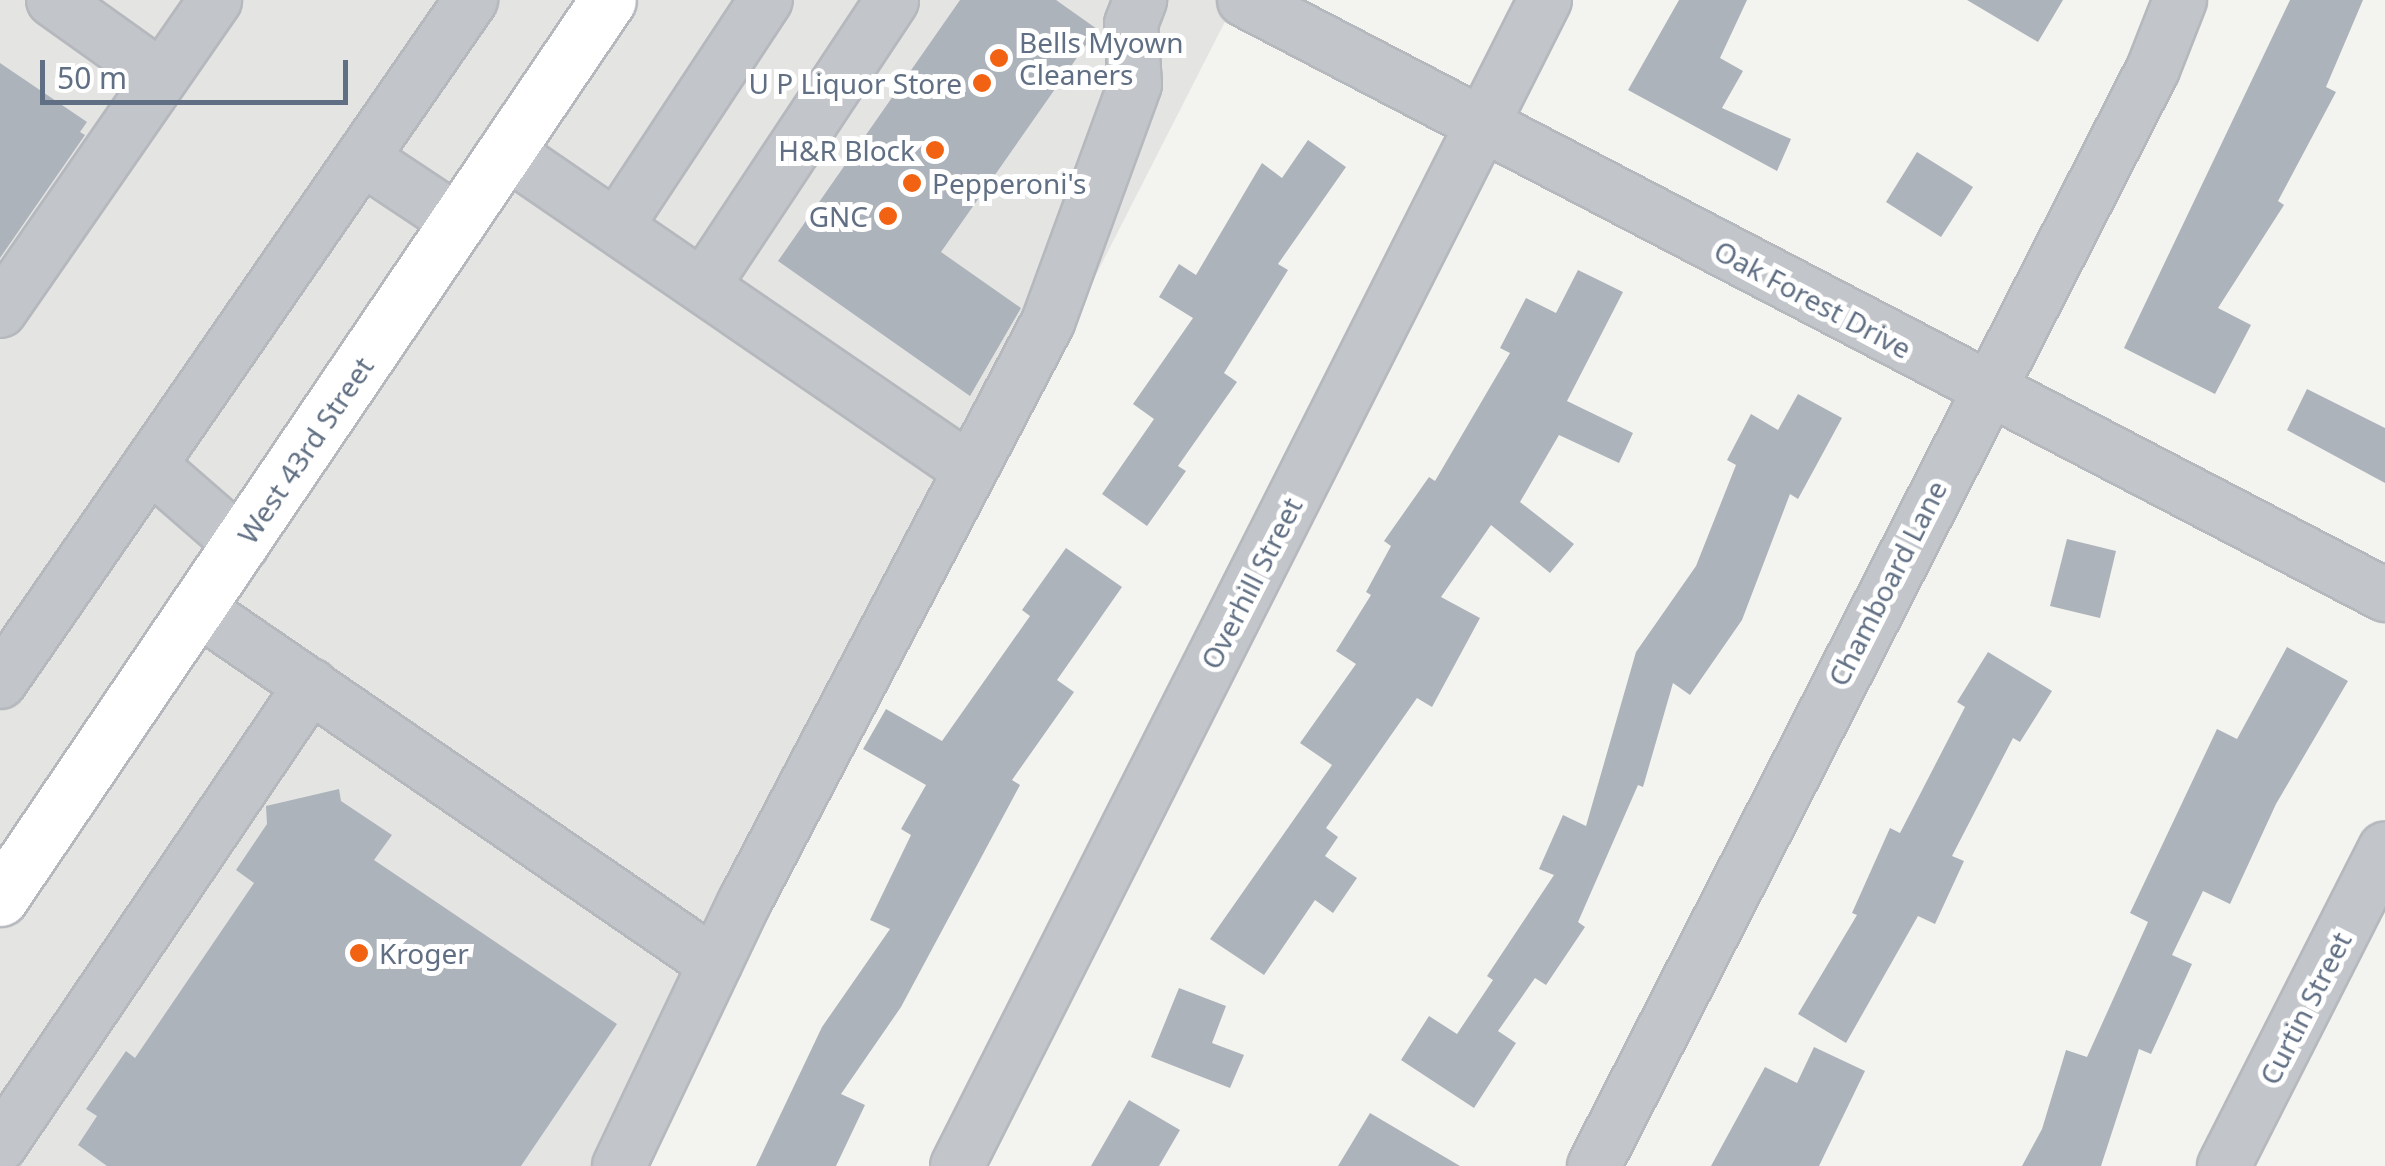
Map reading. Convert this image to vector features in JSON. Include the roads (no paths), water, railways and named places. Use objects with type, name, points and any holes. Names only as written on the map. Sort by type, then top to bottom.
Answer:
[{"type":"main road","name":"West 43rd Street","points":[[0,898],[608,0]]},
{"type":"street","points":[[53,0],[158,75]]},
{"type":"street","points":[[0,311],[158,75],[215,0]]},
{"type":"street","points":[[0,682],[470,0]]},
{"type":"street","points":[[625,230],[626,212],[766,0]]},
{"type":"street","points":[[705,282],[892,0]]},
{"type":"street","name":"Oak Forest Drive","points":[[1244,0],[1984,390],[2385,595]]},
{"type":"street","name":"Overhill Street","points":[[957,1166],[1545,0]]},
{"type":"street","name":"Chamboard Lane","points":[[1594,1166],[1984,390],[2152,68],[2180,0]]},
{"type":"street","points":[[619,1166],[715,964],[1061,286],[1135,84],[1122,8]]},
{"type":"street","points":[[505,150],[705,282],[967,468]]},
{"type":"street","points":[[362,158],[457,221]]},
{"type":"street","points":[[150,465],[242,545]]},
{"type":"street","points":[[198,609],[715,964]]},
{"type":"street","points":[[0,1145],[311,685]]},
{"type":"street","name":"Curtin Street","points":[[2224,1166],[2385,849]]},
{"type":"place","name":"Bells Myown Cleaners","points":[[999,58]]},
{"type":"place","name":"U P Liquor Store","points":[[982,83]]},
{"type":"place","name":"H&R Block","points":[[935,150]]},
{"type":"place","name":"Pepperoni's","points":[[912,183]]},
{"type":"place","name":"GNC","points":[[888,216]]},
{"type":"place","name":"Kroger","points":[[359,953]]}]
